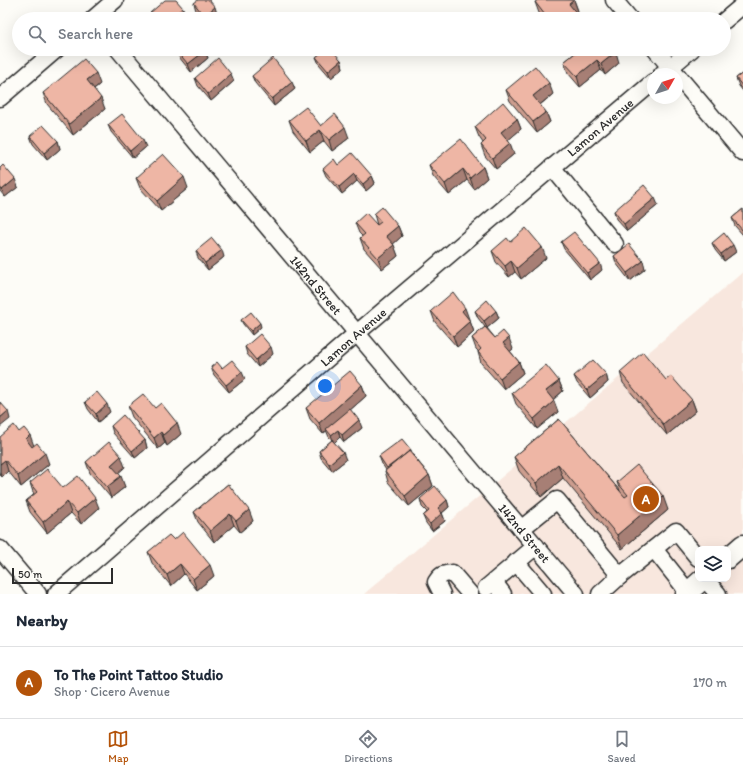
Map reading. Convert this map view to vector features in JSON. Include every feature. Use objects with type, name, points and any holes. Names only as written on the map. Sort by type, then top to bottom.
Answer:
[{"type":"main road","points":[[731,555],[743,545]]},
{"type":"main road","points":[[687,593],[700,582]]},
{"type":"street","points":[[101,12],[115,0]]},
{"type":"street","points":[[614,0],[624,12]]},
{"type":"street","points":[[731,15],[743,5]]},
{"type":"street","points":[[0,98],[49,56]]},
{"type":"street","name":"142nd Street","points":[[124,56],[576,594]]},
{"type":"street","points":[[660,56],[668,68]]},
{"type":"street","points":[[675,68],[686,56]]},
{"type":"street","points":[[683,86],[743,153]]},
{"type":"street","name":"Lamon Avenue","points":[[56,594],[357,333],[647,87]]},
{"type":"street","points":[[552,167],[615,244]]},
{"type":"street","points":[[521,529],[557,500],[620,576]]},
{"type":"street","points":[[600,594],[676,531],[695,554]]},
{"type":"street","points":[[494,588],[516,562],[536,546]]},
{"type":"street","points":[[0,549],[38,594]]},
{"type":"street","points":[[654,549],[687,593]]},
{"type":"street","points":[[516,562],[543,594]]},
{"type":"street","points":[[442,594],[436,582],[443,574],[452,573],[470,594]]},
{"type":"street","points":[[707,582],[718,594]]},
{"type":"shaded area","points":[[743,272],[743,594],[364,594]]},
{"type":"building","points":[[165,0],[176,0],[183,8],[178,12],[151,12]]},
{"type":"building","points":[[198,0],[209,0],[215,7],[209,12],[201,12],[194,3]]},
{"type":"building","points":[[538,0],[574,0],[569,4],[576,12],[543,12],[535,2]]},
{"type":"building","points":[[181,56],[198,56],[188,64]]},
{"type":"building","points":[[337,56],[341,60],[328,71],[316,57]]},
{"type":"building","points":[[571,56],[611,56],[601,64],[597,60],[577,76],[564,62]]},
{"type":"building","points":[[218,58],[231,74],[208,94],[195,78]]},
{"type":"building","points":[[273,58],[292,82],[272,99],[252,76]]},
{"type":"building","points":[[84,59],[96,73],[87,80],[101,98],[69,124],[43,93]]},
{"type":"building","points":[[535,66],[549,83],[533,96],[546,112],[533,122],[506,90]]},
{"type":"building","points":[[743,73],[743,87],[736,78]]},
{"type":"building","points":[[503,102],[517,119],[501,132],[510,143],[492,158],[481,145],[486,140],[475,127]]},
{"type":"building","points":[[306,107],[321,126],[335,114],[345,127],[329,140],[320,130],[306,141],[289,120]]},
{"type":"building","points":[[122,114],[143,140],[130,151],[108,125]]},
{"type":"building","points":[[43,125],[58,141],[44,153],[30,136]]},
{"type":"building","points":[[461,139],[483,167],[470,178],[463,169],[445,184],[429,165]]},
{"type":"building","points":[[352,153],[372,176],[363,184],[354,174],[339,187],[323,169],[334,159],[338,165]]},
{"type":"building","points":[[163,154],[184,177],[157,201],[136,178]]},
{"type":"building","points":[[3,165],[15,179],[2,190],[0,187],[0,168]]},
{"type":"building","points":[[644,185],[655,198],[624,224],[614,211]]},
{"type":"building","points":[[382,207],[398,226],[386,236],[394,245],[378,258],[360,238],[365,234],[355,223],[366,213],[377,225],[381,222],[374,214]]},
{"type":"building","points":[[743,209],[743,231],[732,218]]},
{"type":"building","points":[[526,228],[542,247],[517,268],[511,261],[505,266],[492,251],[507,238],[510,242]]},
{"type":"building","points":[[574,232],[600,263],[587,273],[561,242]]},
{"type":"building","points":[[724,233],[733,245],[721,254],[712,243]]},
{"type":"building","points":[[212,238],[222,250],[205,263],[196,251]]},
{"type":"building","points":[[629,244],[643,261],[627,273],[614,256]]},
{"type":"building","points":[[453,292],[465,308],[462,311],[470,321],[453,336],[431,311]]},
{"type":"building","points":[[487,300],[496,311],[484,321],[475,311]]},
{"type":"building","points":[[251,312],[260,323],[251,331],[241,320]]},
{"type":"building","points":[[485,327],[495,338],[503,331],[509,338],[503,343],[519,362],[500,378],[478,352],[481,349],[472,338]]},
{"type":"building","points":[[260,334],[271,347],[256,360],[245,347]]},
{"type":"building","points":[[643,352],[666,380],[671,376],[692,400],[663,424],[620,372]]},
{"type":"building","points":[[232,360],[242,372],[226,385],[211,367],[217,362],[222,368]]},
{"type":"building","points":[[593,360],[606,374],[587,390],[574,376]]},
{"type":"building","points":[[546,365],[559,381],[546,391],[554,401],[534,419],[512,393]]},
{"type":"building","points":[[350,371],[362,385],[319,423],[306,408]]},
{"type":"building","points":[[97,392],[107,404],[96,414],[85,402]]},
{"type":"building","points":[[143,394],[155,408],[161,403],[177,423],[163,435],[161,432],[154,438],[128,406]]},
{"type":"building","points":[[0,402],[8,411],[0,418]]},
{"type":"building","points":[[350,409],[359,420],[342,435],[338,430],[331,435],[326,429]]},
{"type":"building","points":[[123,415],[145,440],[132,451],[111,426]]},
{"type":"building","points":[[559,419],[625,497],[628,495],[617,482],[637,465],[663,496],[617,535],[558,464],[536,483],[514,457]]},
{"type":"building","points":[[14,425],[19,432],[24,428],[30,435],[26,439],[32,447],[37,443],[45,453],[18,476],[5,460],[0,464],[0,437]]},
{"type":"building","points":[[402,439],[411,450],[387,468],[379,456]]},
{"type":"building","points":[[332,440],[343,452],[329,464],[319,451]]},
{"type":"building","points":[[109,442],[121,456],[111,465],[121,476],[107,487],[86,462]]},
{"type":"building","points":[[409,451],[429,475],[405,496],[385,471]]},
{"type":"building","points":[[47,469],[63,488],[78,476],[95,498],[77,513],[67,502],[43,522],[26,501],[37,492],[30,483]]},
{"type":"building","points":[[228,484],[249,510],[236,521],[230,514],[210,531],[194,512]]},
{"type":"building","points":[[435,486],[447,500],[438,508],[442,513],[430,524],[423,516],[429,511],[420,499]]},
{"type":"building","points":[[183,532],[210,565],[193,579],[180,564],[167,575],[148,552],[169,535],[174,540]]},
{"type":"place","name":"To The Point Tattoo Studio","points":[[646,499]]}]
